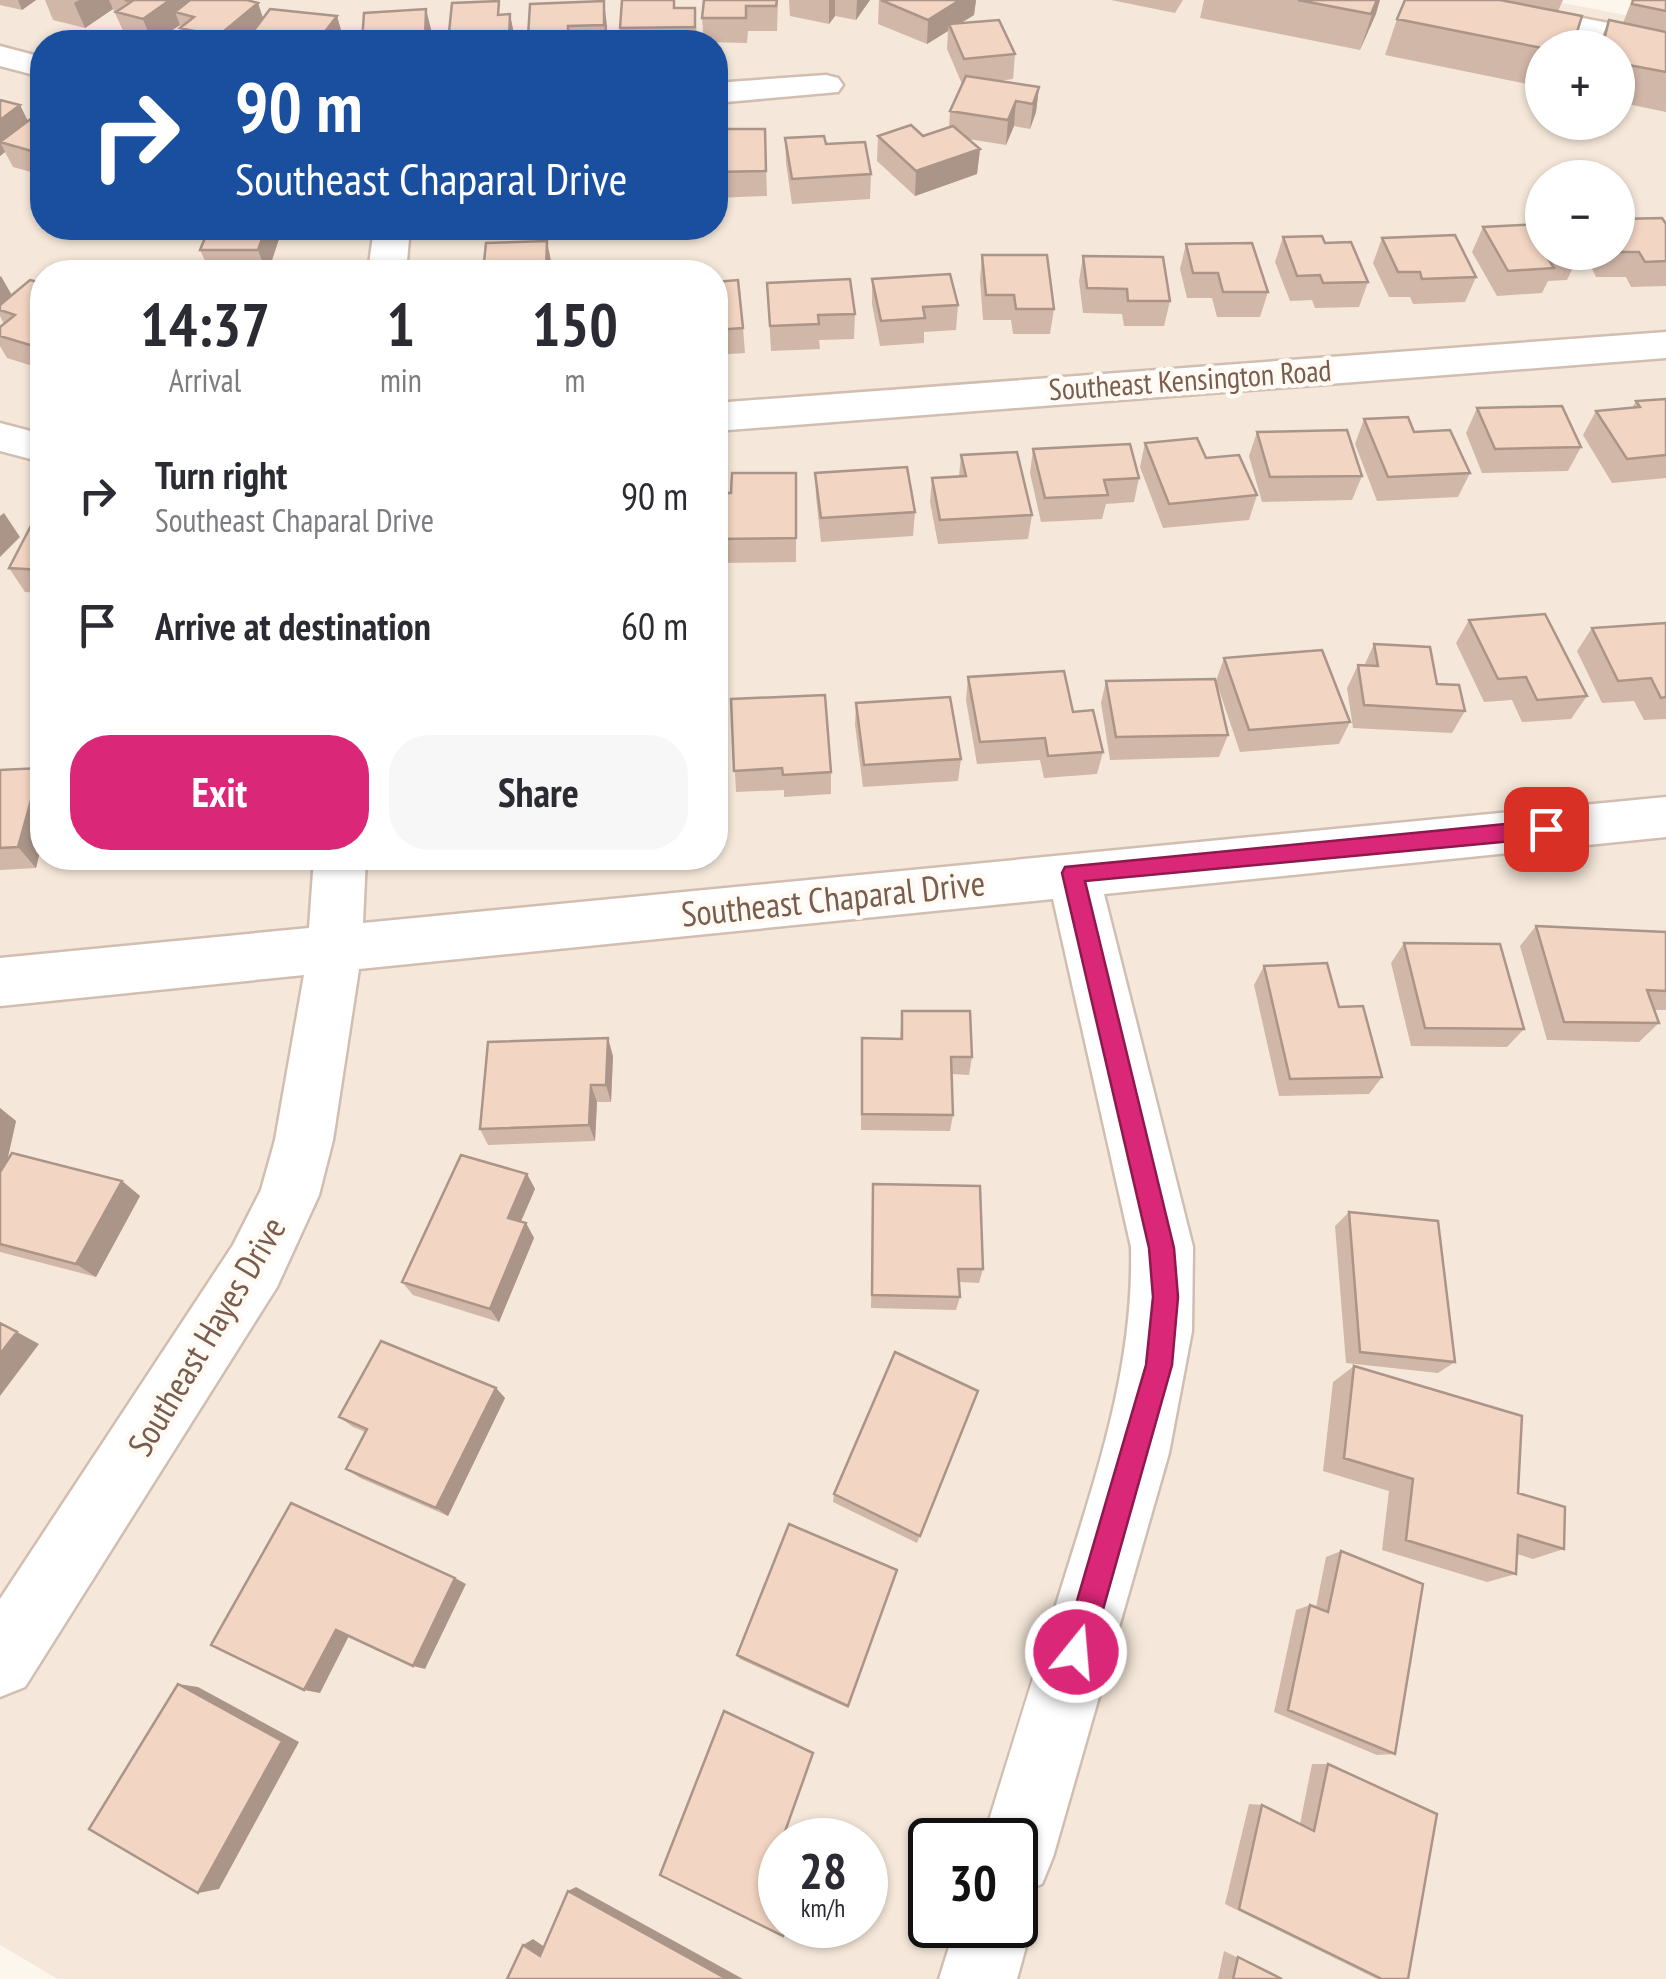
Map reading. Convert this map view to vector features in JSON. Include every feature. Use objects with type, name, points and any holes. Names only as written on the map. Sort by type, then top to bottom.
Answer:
[{"type":"street","points":[[1439,0],[1666,44]]},
{"type":"street","points":[[0,56],[30,64]]},
{"type":"street","points":[[728,92],[826,85]]},
{"type":"street","name":"Southeast Kensington Road","points":[[728,416],[1666,345]]},
{"type":"street","points":[[0,437],[30,445]]},
{"type":"street","name":"Southeast Chaparal Drive","points":[[0,982],[1666,817]]},
{"type":"street","name":"Southeast Hayes Drive","points":[[0,1662],[255,1266],[289,1195],[304,1140],[335,950],[339,870]]},
{"type":"street","points":[[1027,1818],[1136,1457],[1159,1365],[1166,1297],[1162,1248],[1072,873]]},
{"type":"street","points":[[978,1979],[987,1948]]},
{"type":"shaded area","points":[[0,0],[1547,0],[1666,23],[1666,1979],[58,1979],[0,1945]]},
{"type":"building","points":[[125,0],[170,0],[143,19],[116,12],[131,2]]},
{"type":"building","points":[[190,0],[258,3],[225,30],[180,28],[194,17],[175,12]]},
{"type":"building","points":[[622,0],[674,0],[674,8],[695,8],[695,27],[620,28]]},
{"type":"building","points":[[704,0],[777,0],[776,6],[746,6],[746,18],[702,18]]},
{"type":"building","points":[[881,0],[960,0],[928,20]]},
{"type":"building","points":[[1298,0],[1377,0],[1371,14]]},
{"type":"building","points":[[1405,0],[1500,0],[1582,16],[1578,30],[1525,30],[1525,45],[1397,19]]},
{"type":"building","points":[[1633,0],[1666,0],[1666,11],[1632,4]]},
{"type":"building","points":[[499,1],[498,15],[510,14],[509,30],[449,30],[452,3]]},
{"type":"building","points":[[604,1],[604,25],[528,30],[530,4]]},
{"type":"building","points":[[270,9],[337,16],[326,30],[254,30]]},
{"type":"building","points":[[426,9],[425,30],[363,30],[364,13]]},
{"type":"building","points":[[999,20],[1015,54],[964,59],[949,24]]},
{"type":"building","points":[[1609,20],[1666,32],[1666,72],[1635,66],[1635,30],[1606,30]]},
{"type":"building","points":[[966,76],[1039,87],[1033,104],[1016,101],[1008,120],[950,111]]},
{"type":"building","points":[[0,100],[20,105],[0,120]]},
{"type":"building","points":[[30,120],[30,151],[0,142]]},
{"type":"building","points":[[911,125],[923,136],[953,126],[980,149],[916,171],[878,136]]},
{"type":"building","points":[[728,129],[765,129],[766,171],[728,172]]},
{"type":"building","points":[[824,136],[826,144],[865,142],[871,174],[792,179],[785,138]]},
{"type":"building","points":[[1662,218],[1666,224],[1666,261],[1645,262],[1635,252],[1635,219]]},
{"type":"building","points":[[1525,225],[1525,270],[1508,271],[1483,227]]},
{"type":"building","points":[[1455,235],[1476,277],[1422,279],[1420,272],[1398,272],[1382,238]]},
{"type":"building","points":[[1322,236],[1325,243],[1351,242],[1368,282],[1323,283],[1320,275],[1297,276],[1283,237]]},
{"type":"building","points":[[204,240],[262,240],[258,250],[200,250]]},
{"type":"building","points":[[547,241],[546,260],[484,260],[486,243]]},
{"type":"building","points":[[1252,243],[1268,292],[1223,292],[1218,273],[1193,273],[1186,244]]},
{"type":"building","points":[[982,255],[1047,255],[1054,309],[1016,309],[1014,295],[986,295]]},
{"type":"building","points":[[1083,256],[1163,257],[1170,301],[1128,301],[1127,289],[1087,288]]},
{"type":"building","points":[[950,274],[958,305],[923,307],[925,318],[881,321],[872,279]]},
{"type":"building","points":[[850,279],[855,314],[818,315],[819,324],[770,326],[767,283]]},
{"type":"building","points":[[30,280],[30,345],[0,336],[0,327],[15,315],[0,310],[0,305]]},
{"type":"building","points":[[738,280],[743,328],[728,329],[728,281]]},
{"type":"building","points":[[1666,399],[1666,455],[1627,459],[1596,411],[1640,407],[1636,401]]},
{"type":"building","points":[[1562,406],[1581,447],[1495,449],[1477,408]]},
{"type":"building","points":[[1408,417],[1414,432],[1450,430],[1470,473],[1388,477],[1364,419]]},
{"type":"building","points":[[1347,430],[1362,476],[1270,477],[1257,432]]},
{"type":"building","points":[[1197,438],[1206,458],[1239,455],[1257,495],[1169,504],[1145,443]]},
{"type":"building","points":[[1130,444],[1139,478],[1104,480],[1108,495],[1045,498],[1033,449]]},
{"type":"building","points":[[1017,452],[1032,515],[940,520],[932,478],[966,476],[961,455]]},
{"type":"building","points":[[907,467],[915,512],[821,518],[815,473]]},
{"type":"building","points":[[732,473],[796,473],[796,538],[728,539]]},
{"type":"building","points":[[30,528],[30,569],[9,568]]},
{"type":"building","points":[[1545,614],[1587,696],[1537,700],[1526,677],[1498,679],[1469,620]]},
{"type":"building","points":[[1666,623],[1666,697],[1661,698],[1651,678],[1618,681],[1592,628]]},
{"type":"building","points":[[1374,644],[1430,647],[1437,684],[1459,685],[1465,711],[1364,705],[1358,665],[1378,666]]},
{"type":"building","points":[[1322,650],[1350,722],[1249,730],[1224,658]]},
{"type":"building","points":[[1064,671],[1073,712],[1093,710],[1103,752],[1048,756],[1045,738],[980,742],[968,677]]},
{"type":"building","points":[[1215,679],[1228,735],[1116,737],[1106,681]]},
{"type":"building","points":[[825,695],[831,772],[783,775],[782,768],[734,771],[731,699]]},
{"type":"building","points":[[950,697],[961,759],[864,765],[856,703]]},
{"type":"building","points":[[30,768],[30,804],[18,847],[0,848],[0,770]]},
{"type":"building","points":[[1536,926],[1666,932],[1666,991],[1647,990],[1659,1023],[1564,1022]]},
{"type":"building","points":[[1404,943],[1500,944],[1524,1029],[1425,1028]]},
{"type":"building","points":[[1327,963],[1339,1007],[1363,1006],[1382,1077],[1290,1079],[1264,966]]},
{"type":"building","points":[[902,1011],[970,1011],[972,1057],[951,1057],[953,1115],[862,1114],[862,1038],[902,1039]]},
{"type":"building","points":[[608,1038],[606,1085],[591,1085],[589,1125],[480,1129],[488,1042]]},
{"type":"building","points":[[12,1153],[122,1181],[76,1264],[0,1244],[0,1172]]},
{"type":"building","points":[[461,1155],[527,1174],[508,1218],[526,1223],[490,1309],[402,1282]]},
{"type":"building","points":[[873,1184],[980,1186],[983,1269],[958,1269],[960,1297],[872,1295]]},
{"type":"building","points":[[1349,1212],[1438,1221],[1455,1362],[1360,1352]]},
{"type":"building","points":[[0,1323],[17,1332],[0,1354]]},
{"type":"building","points":[[381,1341],[496,1388],[436,1508],[346,1469],[367,1429],[339,1417]]},
{"type":"building","points":[[895,1352],[978,1391],[920,1536],[834,1494]]},
{"type":"building","points":[[1354,1366],[1522,1416],[1518,1493],[1565,1507],[1564,1549],[1518,1535],[1516,1574],[1406,1540],[1413,1479],[1344,1458]]},
{"type":"building","points":[[291,1503],[455,1578],[413,1666],[336,1630],[304,1690],[211,1645]]},
{"type":"building","points":[[789,1524],[897,1570],[848,1706],[737,1655]]},
{"type":"building","points":[[1341,1551],[1423,1584],[1395,1754],[1288,1710],[1310,1605],[1328,1612]]},
{"type":"building","points":[[178,1684],[282,1741],[198,1893],[89,1829]]},
{"type":"building","points":[[724,1711],[813,1753],[790,1818],[758,1818],[758,1924],[660,1875]]},
{"type":"building","points":[[1328,1764],[1437,1814],[1408,1979],[1382,1979],[1239,1909],[1262,1805],[1314,1831]]},
{"type":"building","points":[[568,1891],[727,1979],[507,1979],[523,1945],[540,1956]]},
{"type":"building","points":[[1238,1957],[1282,1979],[1233,1979]]},
{"type":"route","points":[[1076,1652],[1136,1457],[1159,1365],[1166,1297],[1162,1248],[1072,873],[1546,829]]}]
